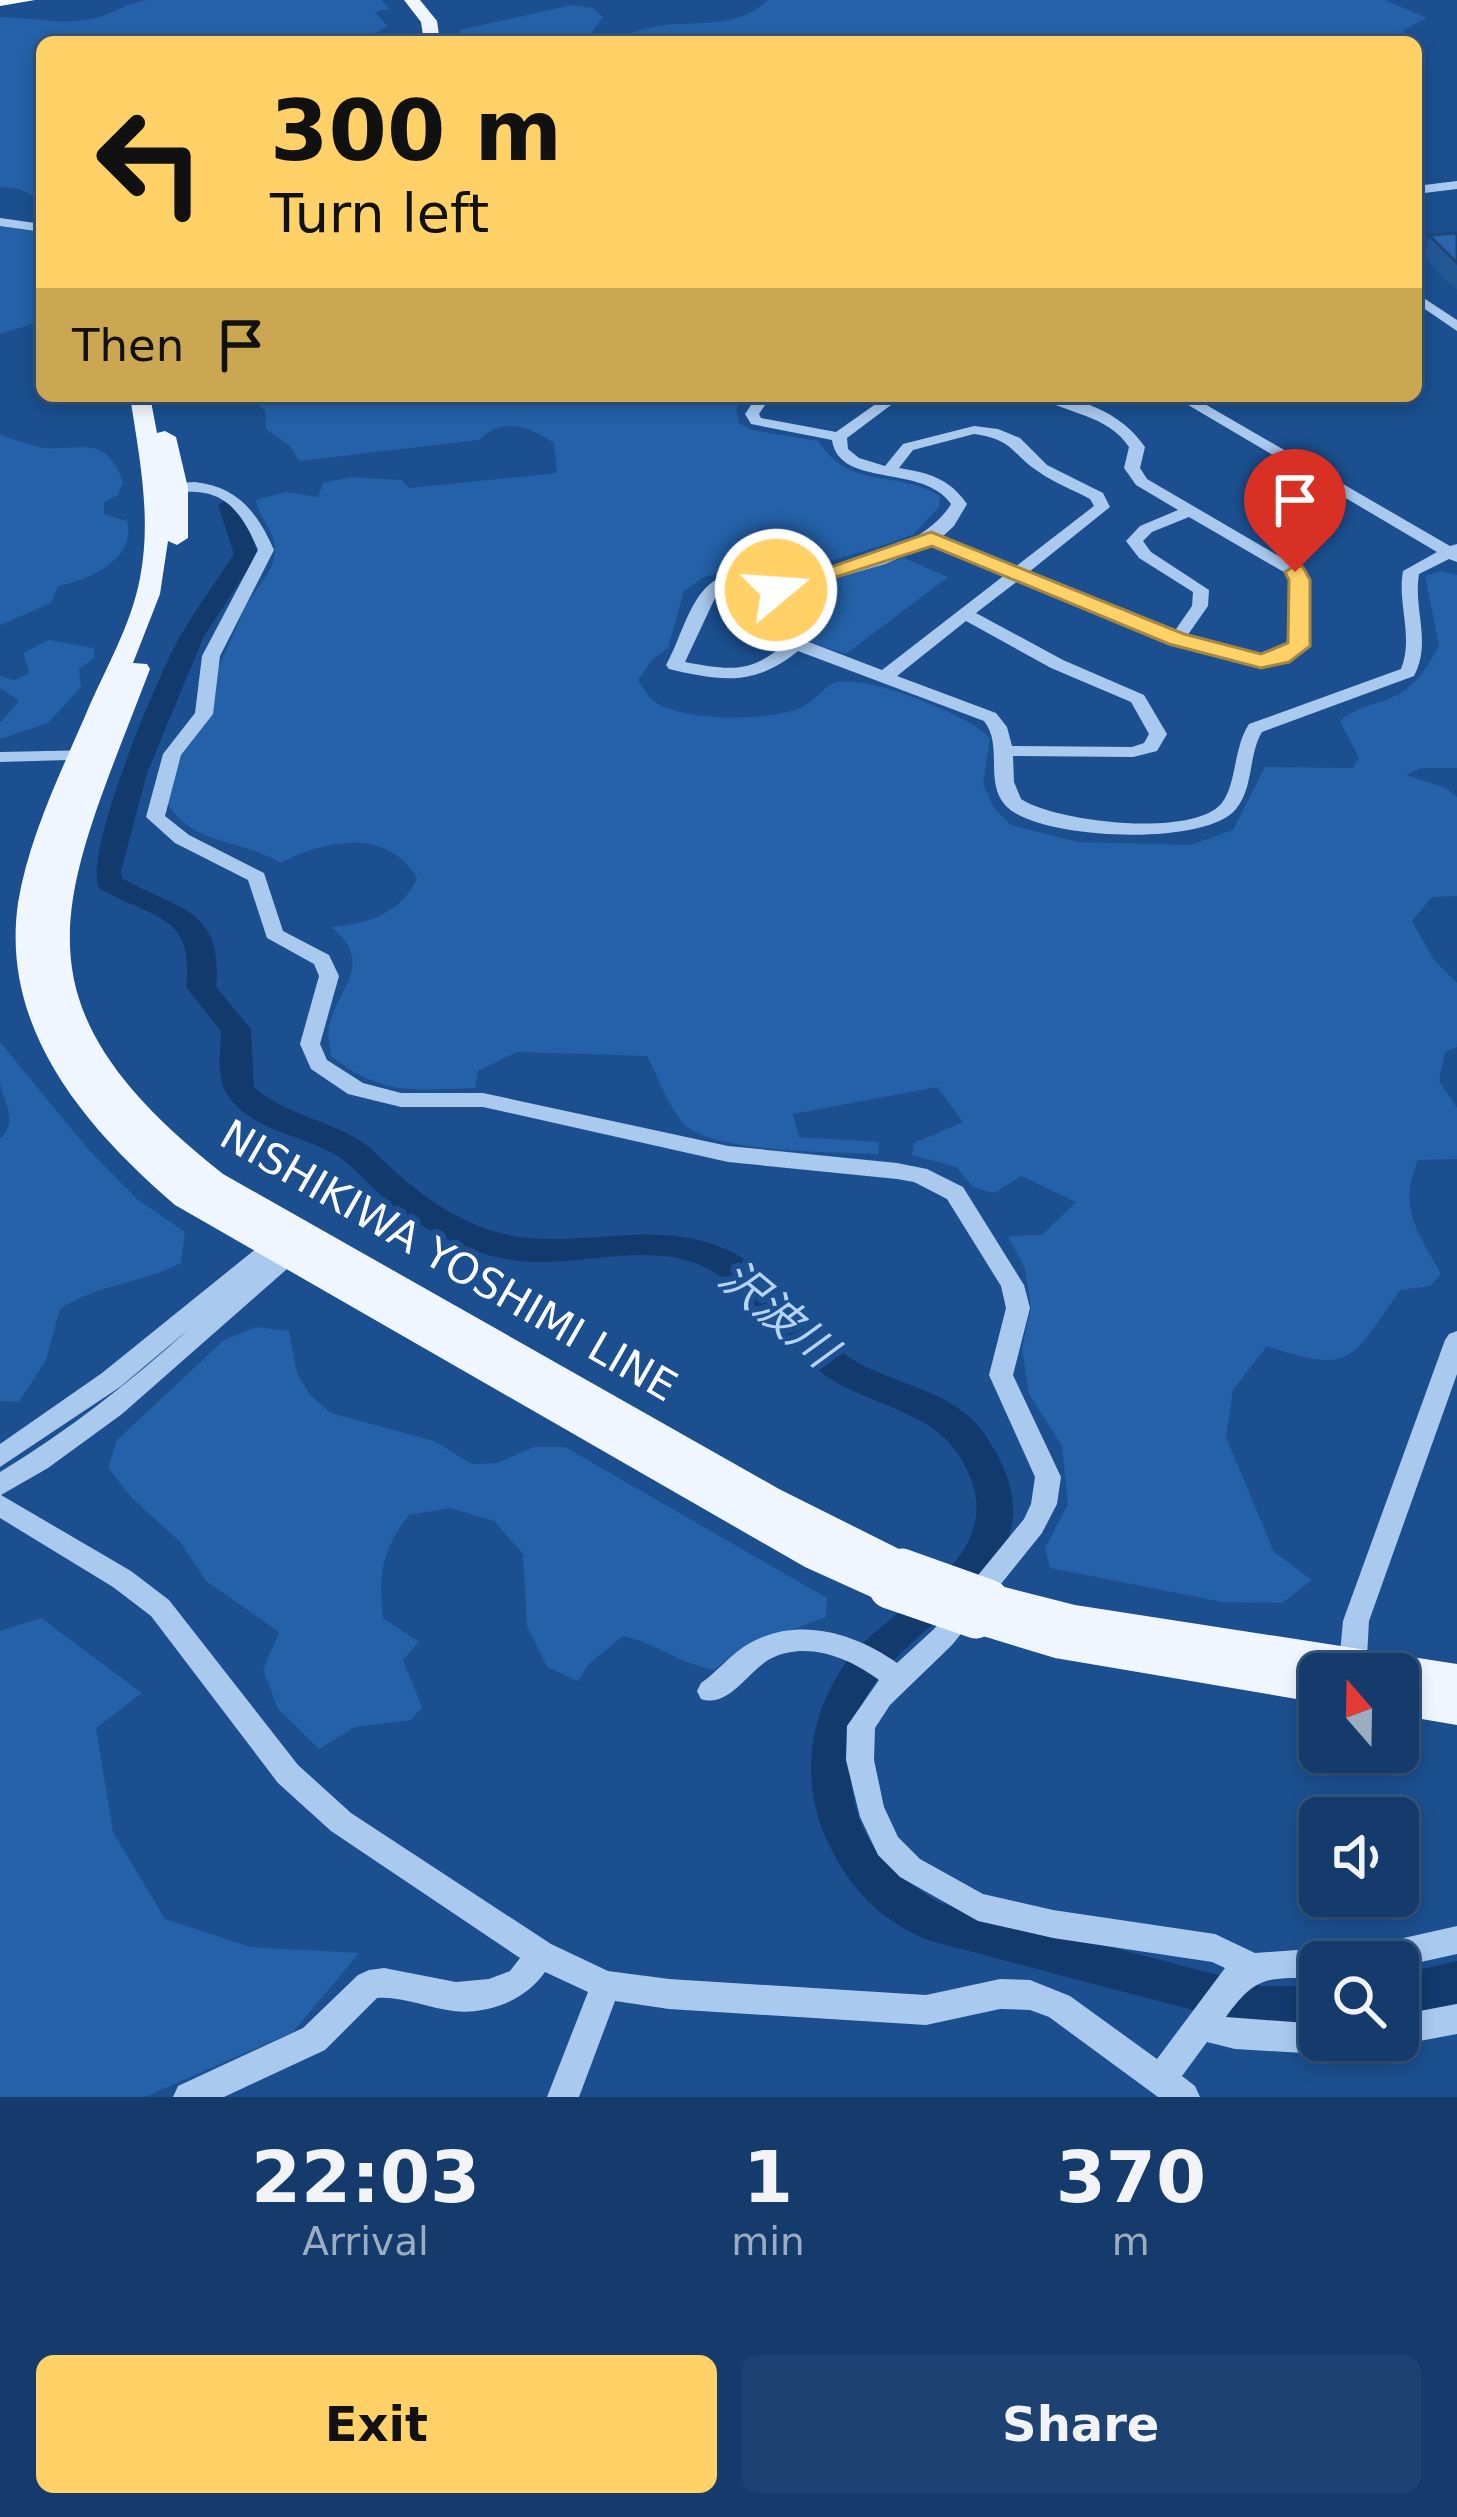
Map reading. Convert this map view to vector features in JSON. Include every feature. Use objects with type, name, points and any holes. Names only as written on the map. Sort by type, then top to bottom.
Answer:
[{"type":"highway","points":[[0,1],[27,0]]},
{"type":"main road","points":[[400,0],[414,18],[417,36]]},
{"type":"main road","points":[[412,0],[429,22],[431,36]]},
{"type":"main road","name":"NISHIKIWA YOSHIMI LINE","points":[[94,755],[152,584],[159,515],[141,402]]},
{"type":"main road","name":"NISHIKIWA YOSHIMI LINE","points":[[157,402],[177,488],[178,533],[166,591],[32,905],[29,940],[34,987],[47,1030],[79,1090],[134,1155],[186,1197],[285,1245],[818,1556],[982,1609],[1055,1642],[1299,1670]]},
{"type":"main road","name":"NISHIKIWA YOSHIMI LINE","points":[[1419,1679],[1457,1681]]},
{"type":"main road","points":[[1419,1702],[1457,1708]]},
{"type":"street","points":[[1422,189],[1457,184]]},
{"type":"street","points":[[0,221],[36,227]]},
{"type":"street","points":[[1422,304],[1457,327]]},
{"type":"street","points":[[760,402],[752,414],[756,421],[839,437],[888,402]]},
{"type":"street","points":[[931,538],[1177,639],[1261,661],[1294,651],[1300,636],[1295,572],[1136,476],[1132,468],[1137,447],[1129,435],[1091,409],[1066,402]]},
{"type":"street","points":[[1190,402],[1277,456],[1455,553]]},
{"type":"street","points":[[886,676],[1099,512],[1102,501],[1042,468],[1015,441],[987,430],[908,447],[889,471]]},
{"type":"street","points":[[839,437],[847,459],[926,478],[956,497],[957,513],[931,538],[901,552],[776,590],[765,597],[758,615],[774,635],[990,717],[1005,737],[1007,793],[1017,806],[1050,823],[1071,827],[1205,821],[1224,812],[1237,797],[1248,737],[1255,728],[1408,671],[1416,650],[1406,587],[1411,571],[1455,553]]},
{"type":"street","points":[[177,488],[201,486],[230,493],[256,525],[266,550],[211,656],[204,714],[172,754],[155,817],[182,839],[256,878],[274,934],[322,959],[329,976],[310,1044],[318,1064],[330,1076],[376,1096],[483,1100],[728,1154],[827,1161],[919,1175],[956,1193],[1003,1264],[1018,1308],[1001,1376],[1048,1477],[1044,1504],[997,1572],[895,1676],[861,1726],[860,1760],[870,1808],[888,1846],[910,1868],[978,1907],[1053,1924],[1215,1948],[1244,1973]]},
{"type":"street","points":[[1177,639],[1200,606],[1201,590],[1145,555],[1134,541],[1146,530],[1190,511]]},
{"type":"street","points":[[776,590],[740,579],[714,585],[706,593],[690,642],[675,665],[721,674],[754,674],[773,665],[796,644]]},
{"type":"street","points":[[963,613],[1057,664],[1138,699],[1158,734],[1150,747],[1133,752],[1005,751]]},
{"type":"street","points":[[0,757],[94,755]]},
{"type":"street","points":[[0,1457],[110,1380],[285,1245]]},
{"type":"street","points":[[0,1485],[74,1440],[285,1245]]},
{"type":"street","points":[[1347,1653],[1457,1340]]},
{"type":"street","points":[[0,1505],[122,1579],[160,1608],[288,1774],[341,1822],[540,1954],[606,1985],[669,1994],[926,2010],[1000,1994],[1030,1995],[1060,2006],[1173,2088],[1202,2023],[1244,1973],[1299,1965]]},
{"type":"street","points":[[711,1691],[757,1652],[794,1639],[863,1651],[895,1676]]},
{"type":"street","points":[[1419,1949],[1457,1940]]},
{"type":"street","points":[[189,2097],[314,2039],[368,1985],[384,1982],[456,1996],[490,1994],[520,1981],[540,1954]]},
{"type":"street","points":[[563,2097],[606,1985]]},
{"type":"street","points":[[1419,2026],[1457,2019]]},
{"type":"street","points":[[1202,2023],[1234,2034],[1299,2038]]},
{"type":"shaded area","points":[[381,0],[390,9],[375,12],[388,27],[370,36],[36,36],[36,197],[0,187],[0,17],[83,20],[136,3]]},
{"type":"shaded area","points":[[768,0],[1385,0],[1427,18],[1403,30],[1407,36],[623,36],[658,26],[732,19]]},
{"type":"shaded area","points":[[572,5],[593,8],[603,17],[589,36],[462,36],[459,30]]},
{"type":"shaded area","points":[[0,226],[36,232],[36,323],[0,334]]},
{"type":"shaded area","points":[[256,402],[741,402],[736,409],[739,423],[752,430],[818,441],[831,457],[860,474],[908,483],[940,496],[939,507],[914,534],[887,544],[784,575],[735,571],[704,577],[684,591],[668,648],[638,680],[655,702],[706,716],[786,712],[805,706],[837,682],[852,681],[918,699],[990,738],[983,784],[994,808],[1011,825],[1078,842],[1190,845],[1233,830],[1265,767],[1353,768],[1359,758],[1340,721],[1394,696],[1419,677],[1439,646],[1425,576],[1441,571],[1457,575],[1457,768],[1422,768],[1406,775],[1446,788],[1457,797],[1457,896],[1432,897],[1412,921],[1434,960],[1457,983],[1457,1047],[1445,1052],[1439,1081],[1457,1108],[1457,1159],[1418,1160],[1410,1192],[1413,1218],[1441,1274],[1430,1286],[1400,1290],[1371,1332],[1347,1355],[1317,1359],[1267,1346],[1233,1390],[1226,1437],[1274,1552],[1312,1580],[1282,1603],[1223,1602],[1050,1568],[1045,1548],[1068,1504],[1062,1446],[1029,1394],[1022,1349],[1031,1307],[1025,1269],[1008,1236],[1042,1235],[1076,1202],[1021,1176],[994,1193],[973,1187],[956,1167],[912,1155],[914,1143],[963,1122],[937,1087],[793,1114],[799,1137],[879,1142],[878,1154],[805,1151],[745,1145],[697,1133],[678,1116],[647,1056],[517,1052],[478,1071],[475,1088],[433,1089],[382,1084],[331,1056],[329,1026],[353,964],[344,940],[331,927],[358,923],[393,908],[417,878],[404,862],[373,845],[336,844],[280,863],[204,835],[167,803],[201,705],[244,610],[273,560],[273,538],[256,500],[286,492],[318,497],[323,483],[350,477],[402,480],[409,488],[557,473],[554,443],[526,428],[507,426],[479,440],[299,461],[290,446],[266,429],[265,411]]},
{"type":"shaded area","points":[[0,434],[46,448],[93,448],[109,457],[123,482],[118,495],[104,502],[104,514],[127,521],[128,534],[118,557],[108,565],[58,586],[51,603],[0,625]]},
{"type":"shaded area","points":[[904,558],[948,577],[846,654],[792,634],[770,611],[810,585]]},
{"type":"shaded area","points":[[48,640],[94,648],[94,658],[79,669],[81,687],[48,723],[0,739],[0,723],[19,701],[0,688],[0,676],[14,680],[30,673],[23,653]]},
{"type":"shaded area","points":[[0,1042],[88,1149],[138,1200],[185,1232],[181,1263],[89,1294],[60,1309],[46,1360],[19,1402],[0,1401],[0,1139],[9,1119],[0,1083]]},
{"type":"shaded area","points":[[256,1327],[289,1331],[297,1373],[309,1394],[331,1413],[434,1441],[472,1464],[497,1463],[534,1447],[565,1447],[827,1598],[826,1617],[740,1649],[714,1670],[623,1636],[589,1664],[578,1681],[547,1667],[527,1626],[523,1554],[494,1521],[450,1508],[409,1515],[388,1551],[382,1575],[383,1618],[419,1642],[403,1660],[422,1707],[411,1720],[355,1727],[319,1749],[278,1709],[263,1670],[279,1632],[206,1581],[180,1542],[133,1499],[108,1468],[117,1440],[224,1340]]},
{"type":"shaded area","points":[[41,1618],[142,1693],[96,1728],[113,1832],[165,1919],[250,1947],[359,1953],[293,2032],[145,2097],[0,2097],[0,1631]]},
{"type":"building","points":[[1457,233],[1457,263],[1429,235]]},
{"type":"waterway","name":"沢波川","points":[[229,505],[246,554],[192,636],[134,773],[107,871],[109,882],[142,902],[180,914],[188,924],[204,959],[201,987],[236,1029],[235,1076],[242,1093],[267,1112],[349,1148],[412,1203],[475,1238],[535,1251],[659,1245],[708,1255],[744,1276],[837,1366],[958,1428],[984,1465],[996,1499],[994,1529],[981,1556],[960,1581],[883,1649],[847,1694],[831,1745],[830,1772],[840,1824],[851,1849],[880,1887],[931,1921],[1261,2007],[1299,2007]]},
{"type":"waterway","name":"沢波川","points":[[1419,1991],[1457,1982]]},
{"type":"route","points":[[776,590],[901,552],[931,538],[1177,639],[1261,661],[1281,657],[1299,646],[1300,580],[1295,572]]}]
